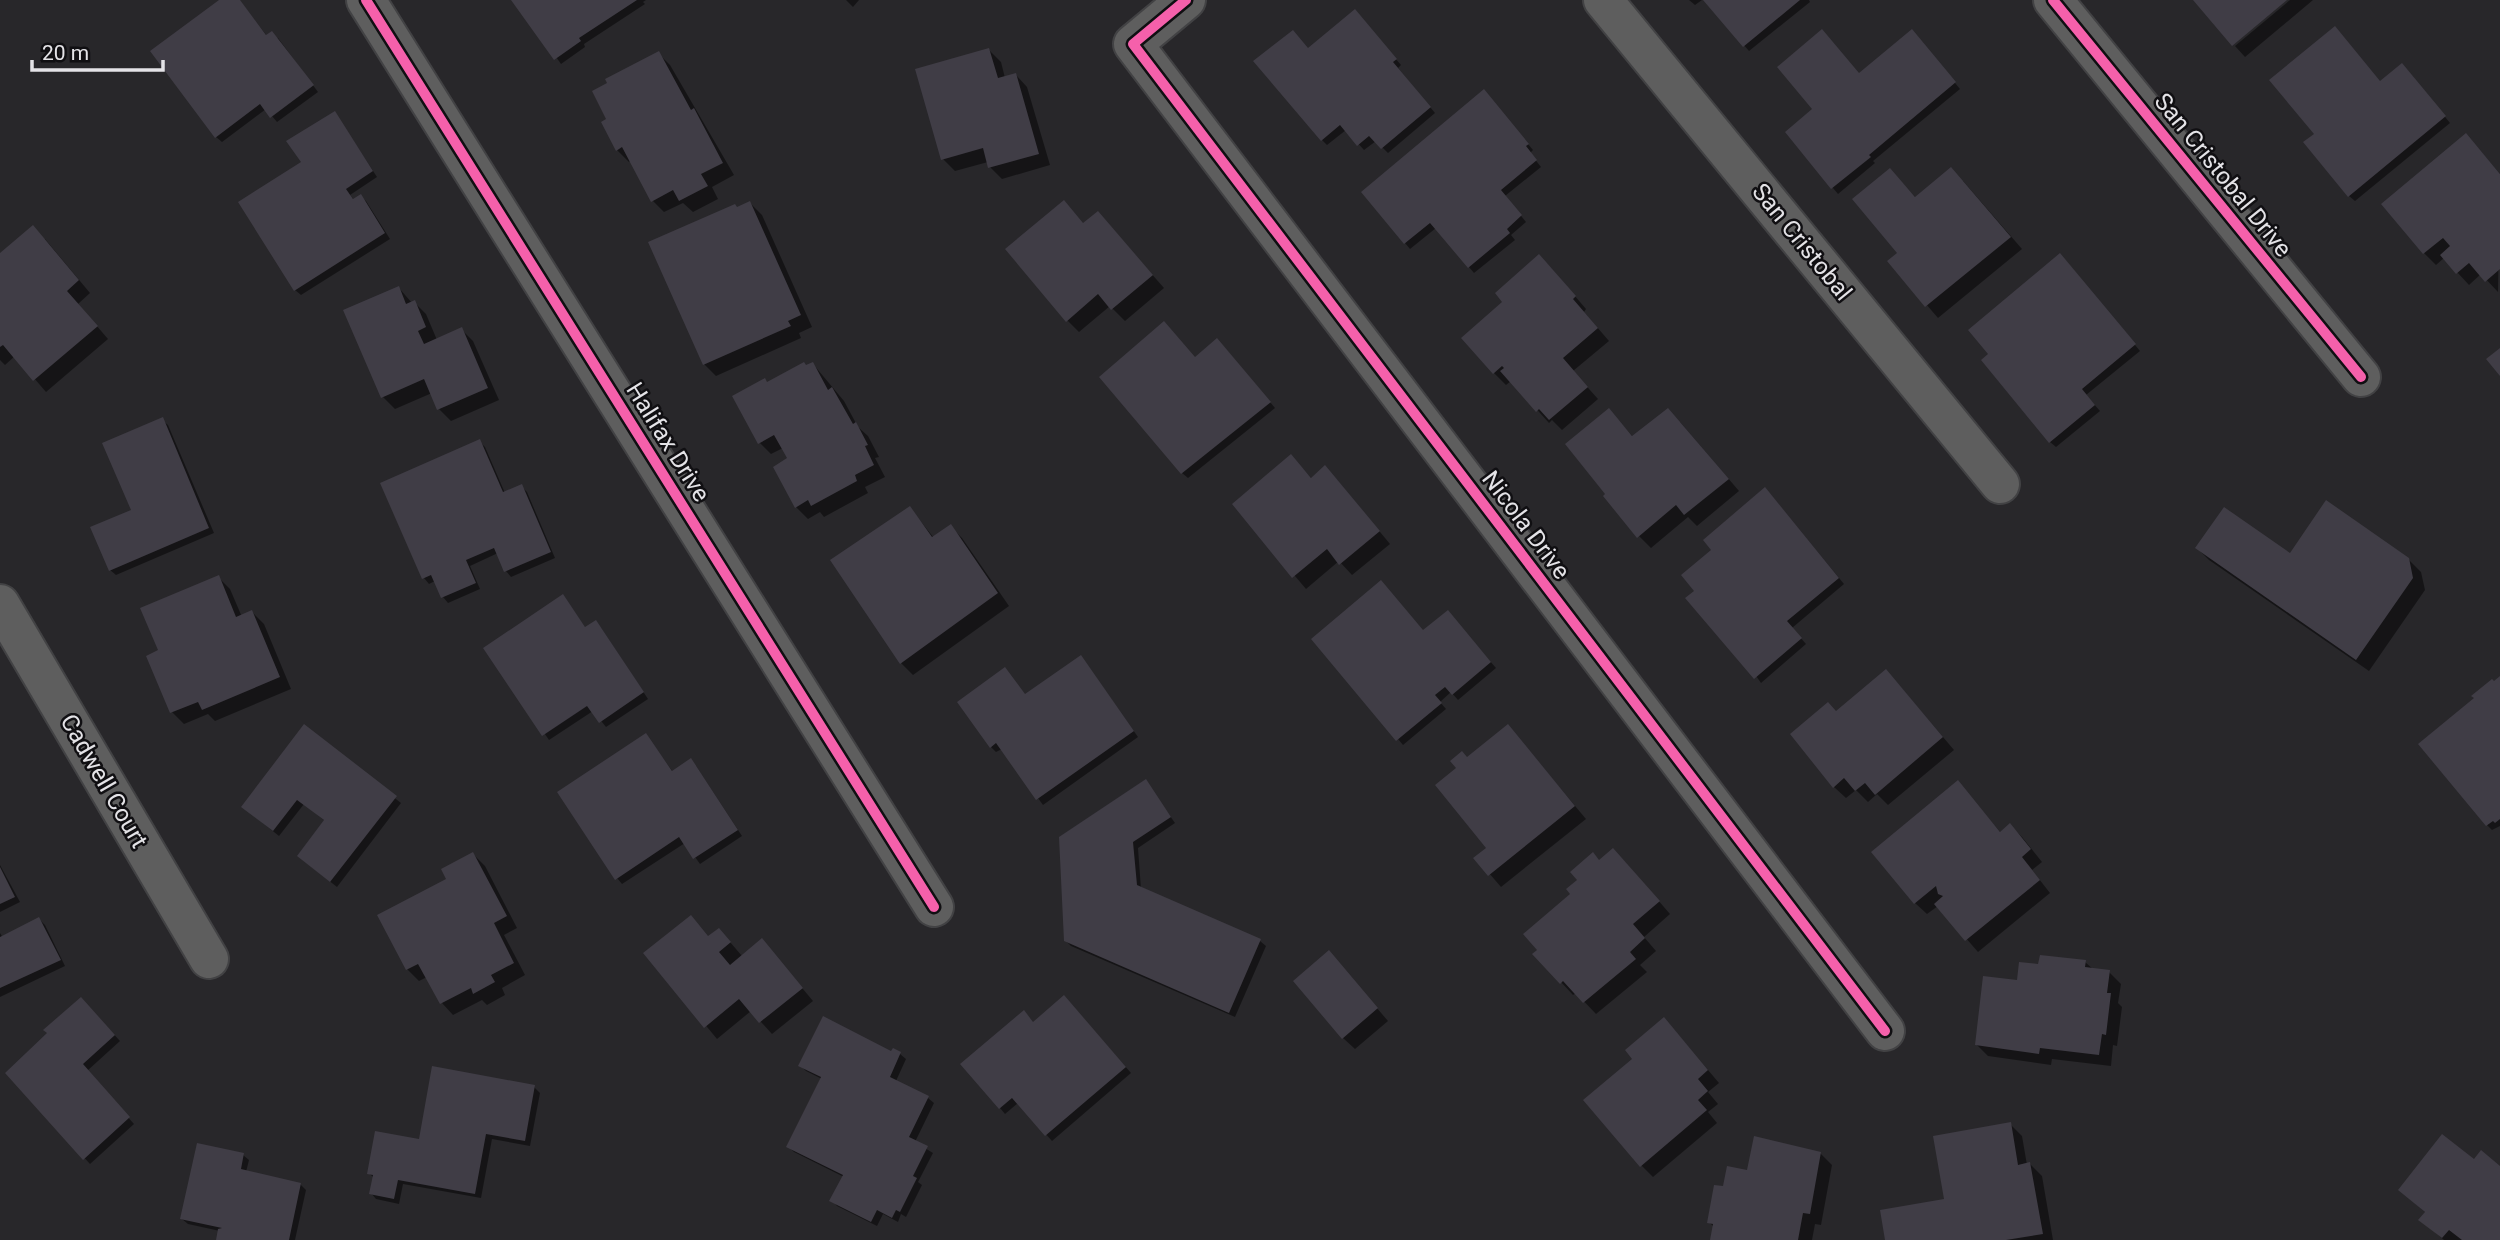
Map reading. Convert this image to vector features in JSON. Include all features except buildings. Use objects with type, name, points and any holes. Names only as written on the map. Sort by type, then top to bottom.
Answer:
[{"type":"street","name":"Halifax Drive","points":[[366,0],[934,906]]},
{"type":"street","name":"Nicola Drive","points":[[1186,0],[1133,44],[1885,1031]]},
{"type":"street","name":"San Cristobal","points":[[1603,0],[2000,484]]},
{"type":"street","name":"San Cristobal Drive","points":[[2053,0],[2361,377]]},
{"type":"street","name":"Cadwell Court","points":[[0,604],[209,959]]},
{"type":"cycle path","points":[[366,0],[934,907]]},
{"type":"cycle path","points":[[1186,0],[1133,44],[1885,1031]]},
{"type":"cycle path","points":[[2053,0],[2361,377]]}]
